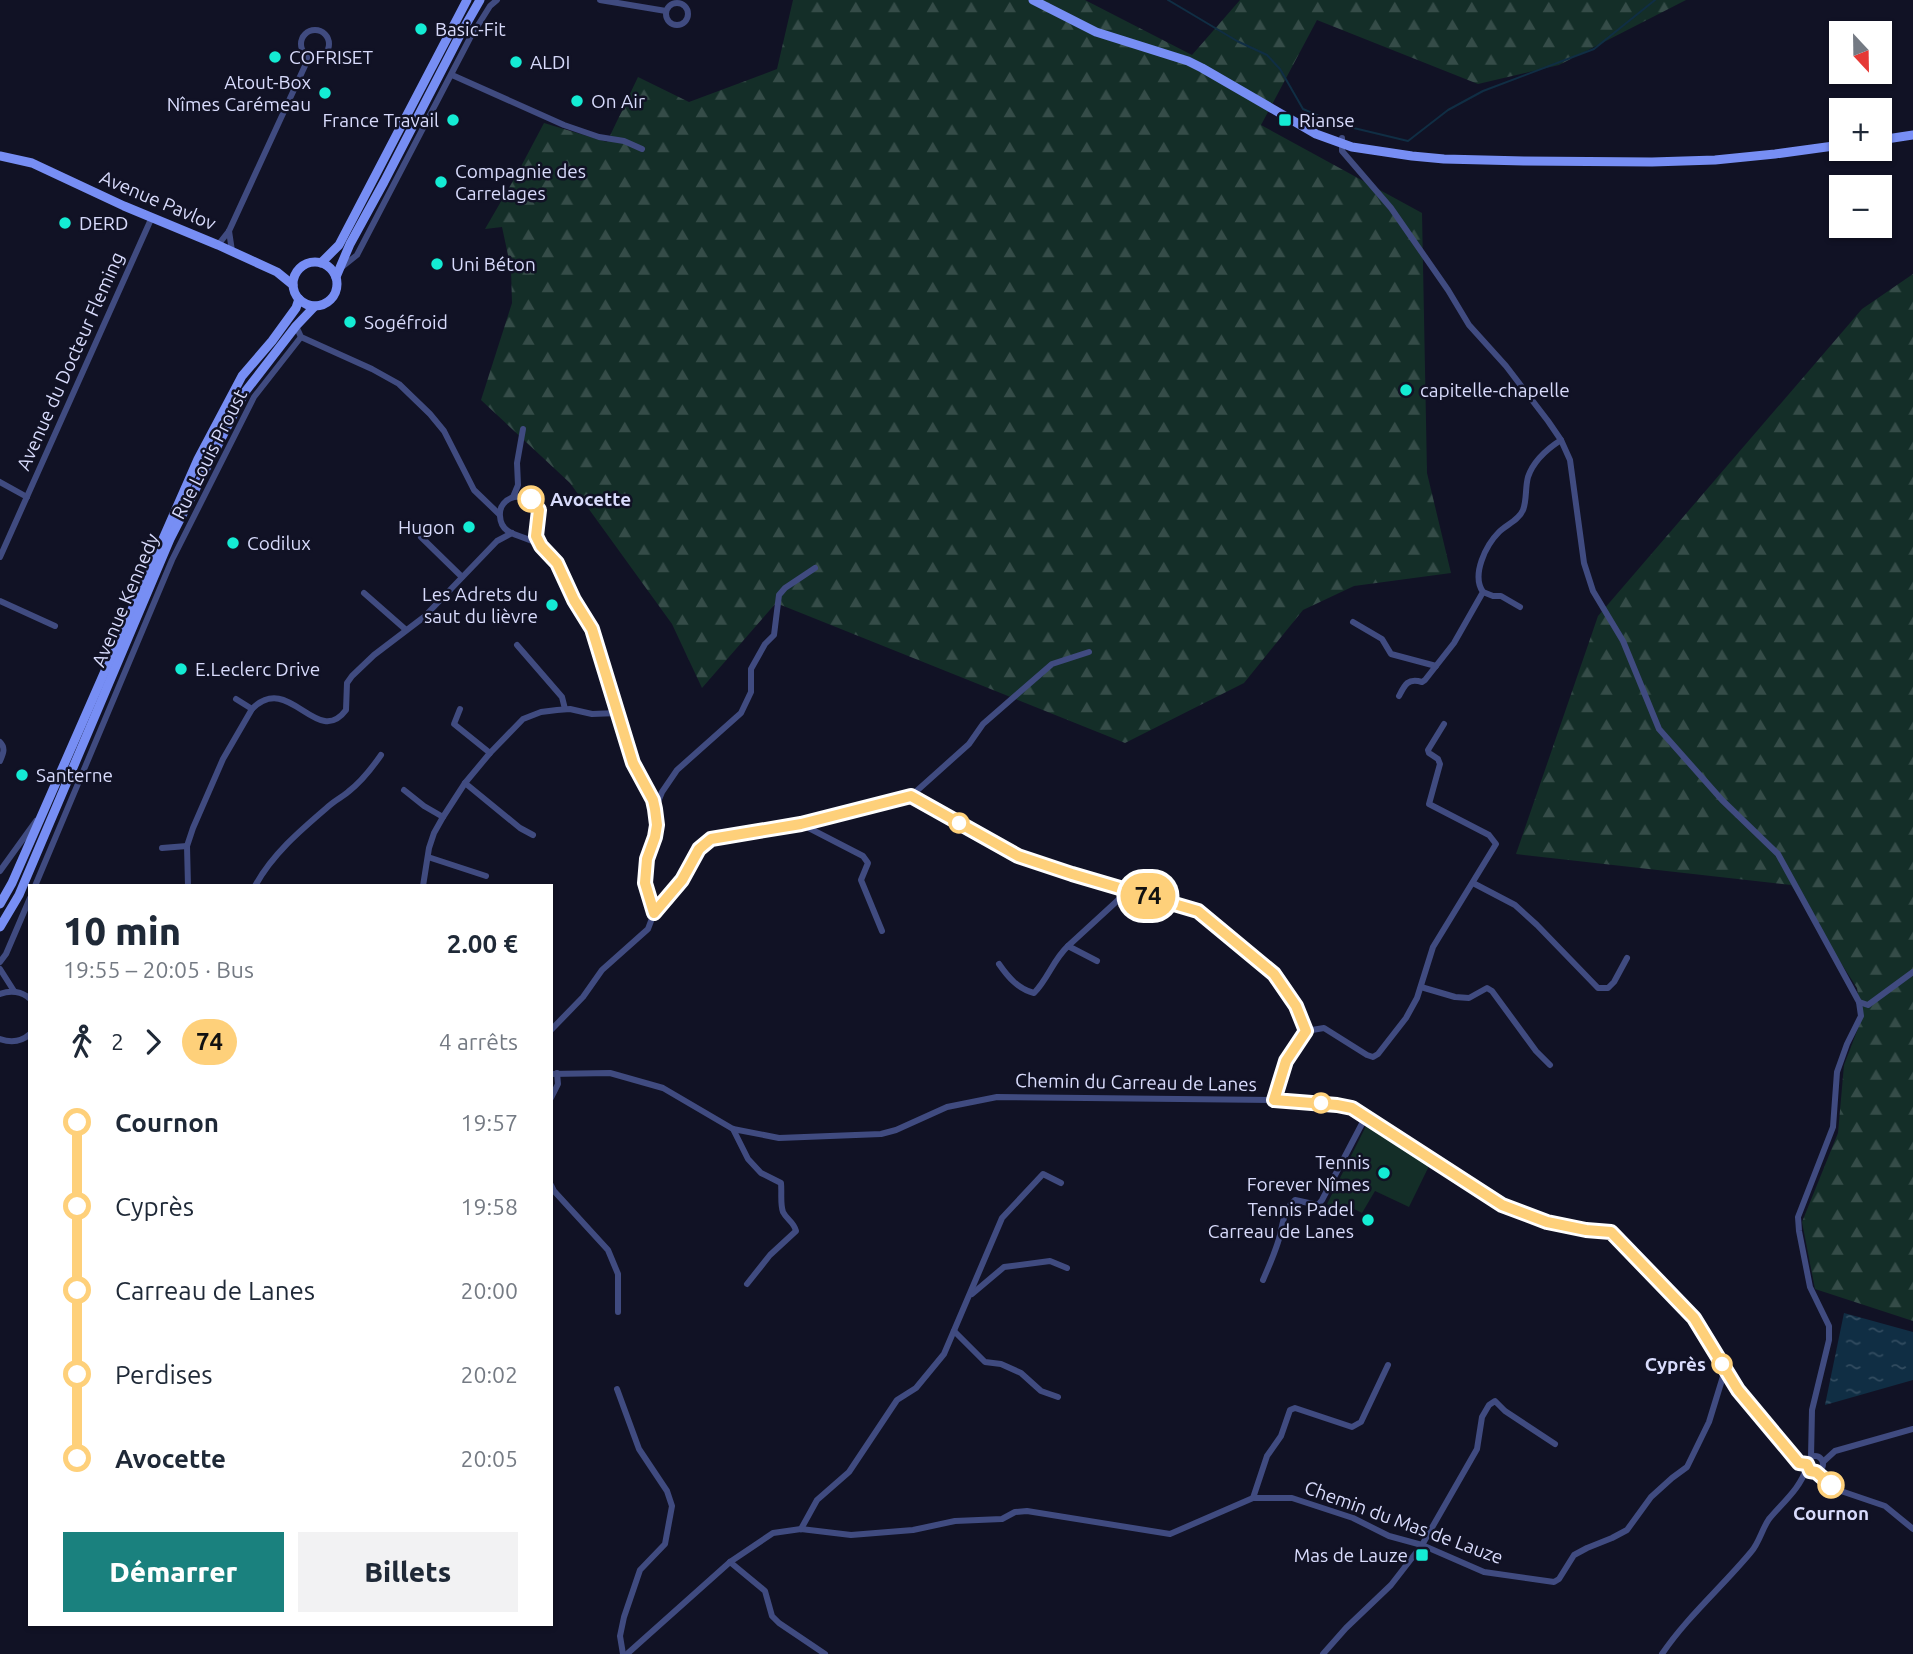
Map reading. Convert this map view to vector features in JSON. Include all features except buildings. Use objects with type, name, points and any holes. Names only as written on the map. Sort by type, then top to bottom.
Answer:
[{"type":"main road","points":[[321,263],[339,245],[467,0]]},
{"type":"main road","points":[[338,273],[321,263],[308,263],[298,271],[294,290],[303,303],[315,306],[333,297],[338,273],[350,244],[481,0]]},
{"type":"main road","points":[[1033,0],[1096,32],[1188,61],[1316,134],[1392,153],[1444,159],[1652,162],[1715,160],[1829,147]]},
{"type":"main road","points":[[1892,138],[1913,135]]},
{"type":"main road","name":"Avenue Pavlov","points":[[0,156],[25,161],[232,251],[277,272],[293,285]]},
{"type":"main road","name":"Avenue Pavlov","points":[[0,162],[25,161]]},
{"type":"main road","name":"Avenue Pavlov","points":[[277,272],[298,271]]},
{"type":"main road","name":"Avenue Kennedy","points":[[0,904],[12,883],[198,459],[242,376],[272,341],[296,308],[299,299]]},
{"type":"main road","name":"Avenue Kennedy","points":[[0,927],[19,895],[170,538],[245,392],[296,326],[315,306]]},
{"type":"street","points":[[338,273],[357,255],[470,38],[490,6],[497,0]]},
{"type":"street","points":[[600,0],[666,11]]},
{"type":"street","points":[[311,30],[320,31],[328,38],[327,49],[320,57],[309,57],[302,50],[303,36],[311,30]]},
{"type":"street","points":[[218,245],[229,231],[309,57]]},
{"type":"street","points":[[452,75],[564,125],[599,137],[624,141],[642,149]]},
{"type":"street","points":[[1342,141],[1342,151],[1391,208],[1469,325],[1506,366],[1561,440],[1570,460],[1584,563],[1593,591],[1623,640],[1659,729],[1722,800],[1778,854],[1859,1002],[1860,1016],[1837,1072],[1835,1120],[1798,1217],[1810,1287],[1829,1326],[1829,1340],[1812,1410],[1810,1454],[1815,1464]]},
{"type":"street","points":[[1352,144],[1352,164]]},
{"type":"street","name":"Avenue du Docteur Fleming","points":[[0,557],[152,217]]},
{"type":"street","points":[[229,231],[232,251]]},
{"type":"street","points":[[296,326],[301,337],[399,384],[430,414],[444,431],[474,491],[499,514],[502,530],[497,541]]},
{"type":"street","name":"Rue Louis Proust","points":[[36,884],[172,560],[254,397],[301,337]]},
{"type":"street","points":[[513,497],[518,485],[517,463],[523,429]]},
{"type":"street","points":[[1520,607],[1501,596],[1483,592],[1478,576],[1480,567],[1491,540],[1524,509],[1529,476],[1539,459],[1561,440]]},
{"type":"street","points":[[0,482],[27,497]]},
{"type":"street","points":[[518,485],[524,496]]},
{"type":"street","points":[[486,502],[503,503],[513,497],[524,496],[531,499],[536,504],[539,517],[536,536],[541,546]]},
{"type":"street","points":[[499,514],[503,503]]},
{"type":"street","points":[[502,524],[506,530],[532,539],[557,563],[574,600],[592,629],[633,763],[655,809],[657,825],[647,859],[645,883],[654,913]]},
{"type":"street","points":[[522,535],[529,533],[537,524]]},
{"type":"street","points":[[188,884],[187,846],[223,759],[252,709],[258,703],[271,698],[296,706],[323,722],[331,723],[338,719],[346,710],[347,683],[352,676],[405,629],[424,617],[497,541],[512,533]]},
{"type":"street","points":[[421,537],[462,577]]},
{"type":"street","points":[[655,809],[662,792],[677,770],[741,713],[751,692],[751,669],[765,644],[774,635],[779,595],[815,568]]},
{"type":"street","points":[[1399,696],[1406,682],[1422,682],[1436,666],[1454,643],[1483,592]]},
{"type":"street","points":[[364,593],[405,629]]},
{"type":"street","points":[[0,601],[55,626]]},
{"type":"street","points":[[1353,622],[1382,639],[1391,654],[1436,666]]},
{"type":"street","points":[[517,645],[562,696],[565,709]]},
{"type":"street","points":[[553,1028],[583,997],[602,970],[648,929],[654,913],[682,880],[699,849],[711,839],[801,824],[911,796],[969,744],[983,724],[1052,664],[1089,652]]},
{"type":"street","points":[[236,699],[252,709]]},
{"type":"street","points":[[460,709],[454,724],[490,753]]},
{"type":"street","points":[[423,884],[429,848],[443,817],[465,783],[523,719],[541,712],[565,709],[618,713]]},
{"type":"street","points":[[1274,1100],[1286,1061],[1306,1031],[1324,1028],[1367,1055],[1378,1054],[1406,1018],[1417,998],[1433,947],[1496,844],[1489,835],[1429,804],[1440,764],[1428,750],[1444,724]]},
{"type":"street","points":[[0,742],[4,747],[0,761]]},
{"type":"street","points":[[256,884],[277,854],[333,802],[349,791],[372,769],[381,755]]},
{"type":"street","points":[[465,783],[520,828],[533,835]]},
{"type":"street","points":[[404,790],[443,817]]},
{"type":"street","points":[[911,796],[1018,856],[1200,912],[1274,974],[1296,1006],[1306,1031]]},
{"type":"street","points":[[0,871],[45,808]]},
{"type":"street","points":[[801,824],[863,856],[868,863],[861,880],[882,931]]},
{"type":"street","points":[[162,848],[187,846]]},
{"type":"street","points":[[428,857],[486,876]]},
{"type":"street","points":[[1473,883],[1515,905],[1598,988],[1608,988],[1614,982],[1627,958]]},
{"type":"street","points":[[999,964],[1018,985],[1034,993],[1044,983],[1054,962],[1068,946],[1129,890]]},
{"type":"street","points":[[0,962],[28,903]]},
{"type":"street","points":[[1068,946],[1097,961]]},
{"type":"street","points":[[0,969],[14,991],[28,998]]},
{"type":"street","points":[[1859,1002],[1868,1005],[1913,972]]},
{"type":"street","points":[[1421,986],[1455,997],[1469,998],[1487,988],[1492,991],[1536,1051],[1550,1065]]},
{"type":"street","points":[[0,995],[14,991]]},
{"type":"street","points":[[0,1038],[15,1042],[28,1037]]},
{"type":"street","points":[[553,1094],[558,1084],[554,1073]]},
{"type":"street","name":"Chemin du Carreau de Lanes","points":[[554,1073],[610,1073],[663,1088],[733,1129],[779,1138],[881,1135],[947,1107],[997,1097],[1274,1100],[1352,1108],[1502,1205],[1547,1222],[1611,1232],[1694,1318],[1738,1390],[1799,1463],[1815,1464],[1827,1483],[1838,1490],[1885,1506],[1913,1529]]},
{"type":"street","points":[[1263,1280],[1278,1244],[1284,1214],[1289,1205],[1295,1200],[1318,1205],[1366,1116]]},
{"type":"street","points":[[733,1129],[748,1158],[761,1173],[781,1183],[782,1209],[795,1225],[796,1231],[747,1284]]},
{"type":"street","points":[[801,1529],[817,1500],[849,1472],[897,1400],[916,1388],[944,1354],[1002,1218],[1043,1174],[1061,1184]]},
{"type":"street","points":[[553,1189],[608,1250],[618,1274],[618,1312]]},
{"type":"street","points":[[971,1295],[1004,1267],[1049,1261],[1067,1268]]},
{"type":"street","points":[[954,1331],[985,1362],[1001,1364],[1021,1373],[1041,1391],[1058,1397]]},
{"type":"street","points":[[1253,1498],[1267,1456],[1281,1436],[1290,1410],[1302,1409],[1352,1427],[1361,1422],[1388,1365]]},
{"type":"street","name":"Chemin du Mas de Lauze","points":[[624,1653],[634,1649],[730,1562],[774,1533],[801,1529],[851,1535],[913,1530],[956,1521],[1002,1519],[1027,1511],[1170,1534],[1253,1498],[1292,1498],[1353,1518],[1389,1536],[1422,1545],[1484,1572],[1553,1582],[1559,1579],[1574,1555],[1627,1530],[1651,1497],[1687,1468],[1709,1422],[1725,1370]]},
{"type":"street","points":[[617,1388],[639,1449],[667,1492],[672,1506],[665,1544],[640,1570],[624,1617],[620,1636],[624,1653]]},
{"type":"street","points":[[1323,1654],[1391,1585],[1422,1545],[1477,1448],[1482,1417],[1489,1405],[1495,1401],[1505,1411],[1555,1444]]},
{"type":"street","points":[[1661,1654],[1753,1550],[1769,1520],[1815,1464],[1835,1451],[1853,1444],[1913,1429]]},
{"type":"street","points":[[730,1562],[765,1591],[772,1616],[779,1623],[825,1654]]},
{"type":"green space","points":[[793,0],[1085,0],[1192,55],[1240,0],[1686,0],[1559,65],[1478,84],[1317,20],[1261,125],[1422,213],[1427,473],[1451,573],[1354,586],[1303,610],[1244,683],[1125,743],[776,603],[702,688],[672,624],[570,483],[481,400],[512,303],[511,269],[502,227],[485,229],[544,123],[607,142],[638,77],[689,102],[777,69]]},
{"type":"green space","points":[[1913,274],[1913,1321],[1815,1289],[1802,1222],[1838,1133],[1844,1065],[1862,1018],[1857,988],[1791,885],[1516,854],[1598,616],[1862,309]]},
{"type":"green space","name":"Tennis Forever Nîmes","points":[[1368,1122],[1430,1164],[1409,1207],[1375,1191],[1362,1213],[1350,1207],[1347,1214],[1327,1204]]},
{"type":"water","points":[[1844,1313],[1913,1332],[1913,1380],[1825,1405]]},
{"type":"waterway","points":[[1168,0],[1237,41],[1267,55],[1280,69],[1303,109],[1337,124],[1408,141],[1448,110],[1483,91],[1594,49],[1655,0]]},
{"type":"bus line","name":"74","points":[[531,499],[539,510],[536,536],[541,546],[557,563],[574,600],[592,629],[633,763],[653,800],[657,825],[647,859],[645,883],[654,913],[682,880],[699,849],[711,839],[801,824],[911,796],[1018,856],[1198,911],[1274,974],[1296,1006],[1306,1031],[1286,1061],[1274,1100],[1352,1108],[1502,1205],[1547,1222],[1611,1232],[1694,1318],[1738,1390],[1799,1463],[1807,1464],[1810,1471],[1816,1472],[1831,1485]]},
{"type":"place","name":"Basic-Fit","points":[[421,29]]},
{"type":"place","name":"COFRISET","points":[[275,57]]},
{"type":"place","name":"ALDI","points":[[516,62]]},
{"type":"place","name":"Atout-Box Nîmes Carémeau","points":[[325,93]]},
{"type":"place","name":"On Air","points":[[577,101]]},
{"type":"place","name":"France Travail","points":[[453,120]]},
{"type":"place","name":"Rianse","points":[[1285,120]]},
{"type":"place","name":"Compagnie des Carrelages","points":[[441,182]]},
{"type":"place","name":"DERD","points":[[65,223]]},
{"type":"place","name":"Uni Béton","points":[[437,264]]},
{"type":"place","name":"Sogéfroid","points":[[350,322]]},
{"type":"place","name":"capitelle-chapelle","points":[[1406,390]]},
{"type":"place","name":"Avocette","points":[[531,499]]},
{"type":"place","name":"Hugon","points":[[469,527]]},
{"type":"place","name":"Codilux","points":[[233,543]]},
{"type":"place","name":"Les Adrets du saut du lièvre","points":[[552,605]]},
{"type":"place","name":"E.Leclerc Drive","points":[[181,669]]},
{"type":"place","name":"Santerne","points":[[22,775]]},
{"type":"place","name":"Tennis Forever Nîmes","points":[[1384,1173]]},
{"type":"place","name":"Tennis Padel Carreau de Lanes","points":[[1368,1220]]},
{"type":"place","name":"Cyprès","points":[[1722,1364]]},
{"type":"place","name":"Cournon","points":[[1831,1485]]},
{"type":"place","name":"Mas de Lauze","points":[[1422,1555]]}]
